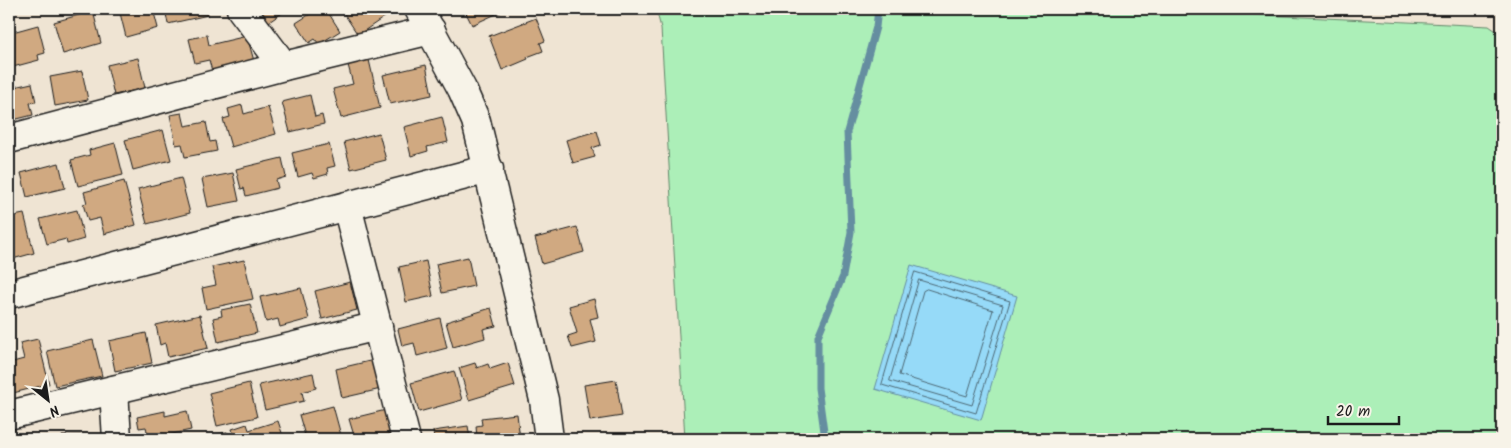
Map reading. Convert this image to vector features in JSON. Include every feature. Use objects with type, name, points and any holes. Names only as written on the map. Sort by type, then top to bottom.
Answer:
[{"type":"street","points":[[241,9],[284,66]]},
{"type":"street","points":[[9,139],[284,66],[425,19],[462,90],[476,122],[544,400],[549,439]]},
{"type":"street","points":[[9,294],[489,169]]},
{"type":"street","points":[[347,206],[406,439]]},
{"type":"street","points":[[9,415],[378,326]]},
{"type":"street","points":[[114,390],[117,439]]},
{"type":"green space","points":[[656,9],[1199,9],[1201,12],[1489,26],[1502,35],[1502,439],[685,439],[661,28]]},
{"type":"water","points":[[911,265],[1017,296],[981,420],[875,389]]},
{"type":"building","points":[[119,9],[153,9],[158,28],[126,37]]},
{"type":"building","points":[[165,9],[207,9],[208,15],[168,24]]},
{"type":"building","points":[[256,9],[288,9],[266,24]]},
{"type":"building","points":[[318,9],[326,9],[340,31],[319,44],[315,39],[309,43],[296,23]]},
{"type":"building","points":[[341,9],[386,9],[389,14],[358,35]]},
{"type":"building","points":[[464,9],[507,9],[472,25]]},
{"type":"building","points":[[93,11],[101,43],[63,54],[54,22]]},
{"type":"building","points":[[536,18],[545,41],[540,43],[543,51],[502,70],[489,36]]},
{"type":"building","points":[[38,25],[45,53],[38,55],[39,60],[9,68],[9,33]]},
{"type":"building","points":[[207,35],[209,45],[247,36],[254,61],[212,71],[209,60],[195,63],[189,39]]},
{"type":"building","points":[[138,58],[145,88],[114,95],[107,65]]},
{"type":"building","points":[[369,60],[380,108],[341,118],[333,89],[353,84],[348,65]]},
{"type":"building","points":[[426,65],[432,95],[390,104],[383,75]]},
{"type":"building","points":[[82,71],[88,100],[55,106],[50,77]]},
{"type":"building","points":[[32,83],[36,102],[30,103],[33,115],[9,121],[9,92],[15,91],[14,87]]},
{"type":"building","points":[[310,95],[315,117],[322,115],[324,124],[290,132],[282,102]]},
{"type":"building","points":[[242,105],[244,114],[268,107],[276,134],[231,147],[223,119],[230,117],[228,109]]},
{"type":"building","points":[[182,113],[185,126],[206,122],[210,142],[215,141],[217,151],[185,157],[182,144],[176,145],[170,115]]},
{"type":"building","points":[[442,117],[448,142],[427,147],[428,151],[411,156],[404,127]]},
{"type":"building","points":[[163,130],[171,160],[133,170],[125,140]]},
{"type":"building","points":[[597,131],[601,145],[592,148],[595,157],[573,163],[566,140]]},
{"type":"building","points":[[379,133],[386,160],[351,169],[344,142]]},
{"type":"building","points":[[115,143],[123,175],[78,186],[71,160],[90,155],[89,150]]},
{"type":"building","points":[[329,144],[335,166],[327,168],[328,174],[314,178],[312,173],[298,177],[292,153]]},
{"type":"building","points":[[282,158],[286,177],[276,180],[278,188],[246,196],[244,188],[241,189],[236,169]]},
{"type":"building","points":[[59,163],[65,188],[27,197],[21,173]]},
{"type":"building","points":[[233,173],[239,201],[208,207],[202,179]]},
{"type":"building","points":[[9,178],[14,201],[9,202]]},
{"type":"building","points":[[181,178],[190,213],[147,224],[138,189]]},
{"type":"building","points":[[124,181],[136,225],[104,234],[100,218],[88,221],[83,204],[87,203],[84,192]]},
{"type":"building","points":[[77,210],[84,239],[67,244],[66,239],[47,244],[40,219]]},
{"type":"building","points":[[24,214],[34,253],[9,260],[9,217]]},
{"type":"building","points":[[577,227],[584,252],[542,264],[535,238]]},
{"type":"building","points":[[468,257],[474,286],[442,293],[436,264]]},
{"type":"building","points":[[244,260],[253,299],[206,309],[202,288],[216,285],[212,267]]},
{"type":"building","points":[[426,261],[433,296],[406,302],[399,267]]},
{"type":"building","points":[[350,282],[357,310],[322,319],[315,291]]},
{"type":"building","points":[[301,288],[309,319],[280,327],[278,319],[266,322],[260,297]]},
{"type":"building","points":[[594,299],[598,317],[590,319],[596,342],[572,348],[568,336],[577,333],[569,306]]},
{"type":"building","points":[[250,304],[257,333],[218,342],[213,318],[222,316],[221,310]]},
{"type":"building","points":[[491,308],[496,326],[483,329],[485,338],[453,347],[446,322]]},
{"type":"building","points":[[200,315],[208,348],[168,357],[165,343],[160,345],[156,325]]},
{"type":"building","points":[[440,318],[447,348],[417,356],[414,343],[402,346],[398,329]]},
{"type":"building","points":[[146,333],[152,363],[115,371],[109,341]]},
{"type":"building","points":[[38,339],[49,384],[9,394],[9,363],[24,359],[20,343]]},
{"type":"building","points":[[93,340],[102,376],[55,386],[47,351]]},
{"type":"building","points":[[374,360],[381,389],[342,398],[336,369]]},
{"type":"building","points":[[475,363],[477,368],[488,364],[490,369],[508,363],[515,386],[469,400],[459,368]]},
{"type":"building","points":[[454,371],[462,400],[419,412],[411,383]]},
{"type":"building","points":[[313,373],[316,388],[302,392],[304,401],[265,410],[259,385]]},
{"type":"building","points":[[616,380],[622,416],[590,421],[584,385]]},
{"type":"building","points":[[249,383],[257,417],[217,426],[209,393]]},
{"type":"building","points":[[333,406],[342,439],[306,439],[299,415]]},
{"type":"building","points":[[386,410],[392,436],[378,439],[355,439],[349,419]]},
{"type":"building","points":[[165,411],[165,416],[187,411],[191,430],[149,439],[146,427],[139,428],[137,417]]},
{"type":"building","points":[[517,414],[520,439],[477,439],[476,426],[482,425],[481,418]]},
{"type":"building","points":[[278,421],[284,439],[235,439],[232,429],[247,424],[249,430]]},
{"type":"building","points":[[468,426],[470,439],[434,439],[433,431]]},
{"type":"building","points":[[227,432],[229,439],[216,439],[215,435]]},
{"type":"building","points":[[101,435],[101,439],[62,439],[62,436]]},
{"type":"waterway","points":[[825,439],[818,388],[818,336],[843,276],[851,232],[847,132],[876,27],[878,9]]}]
